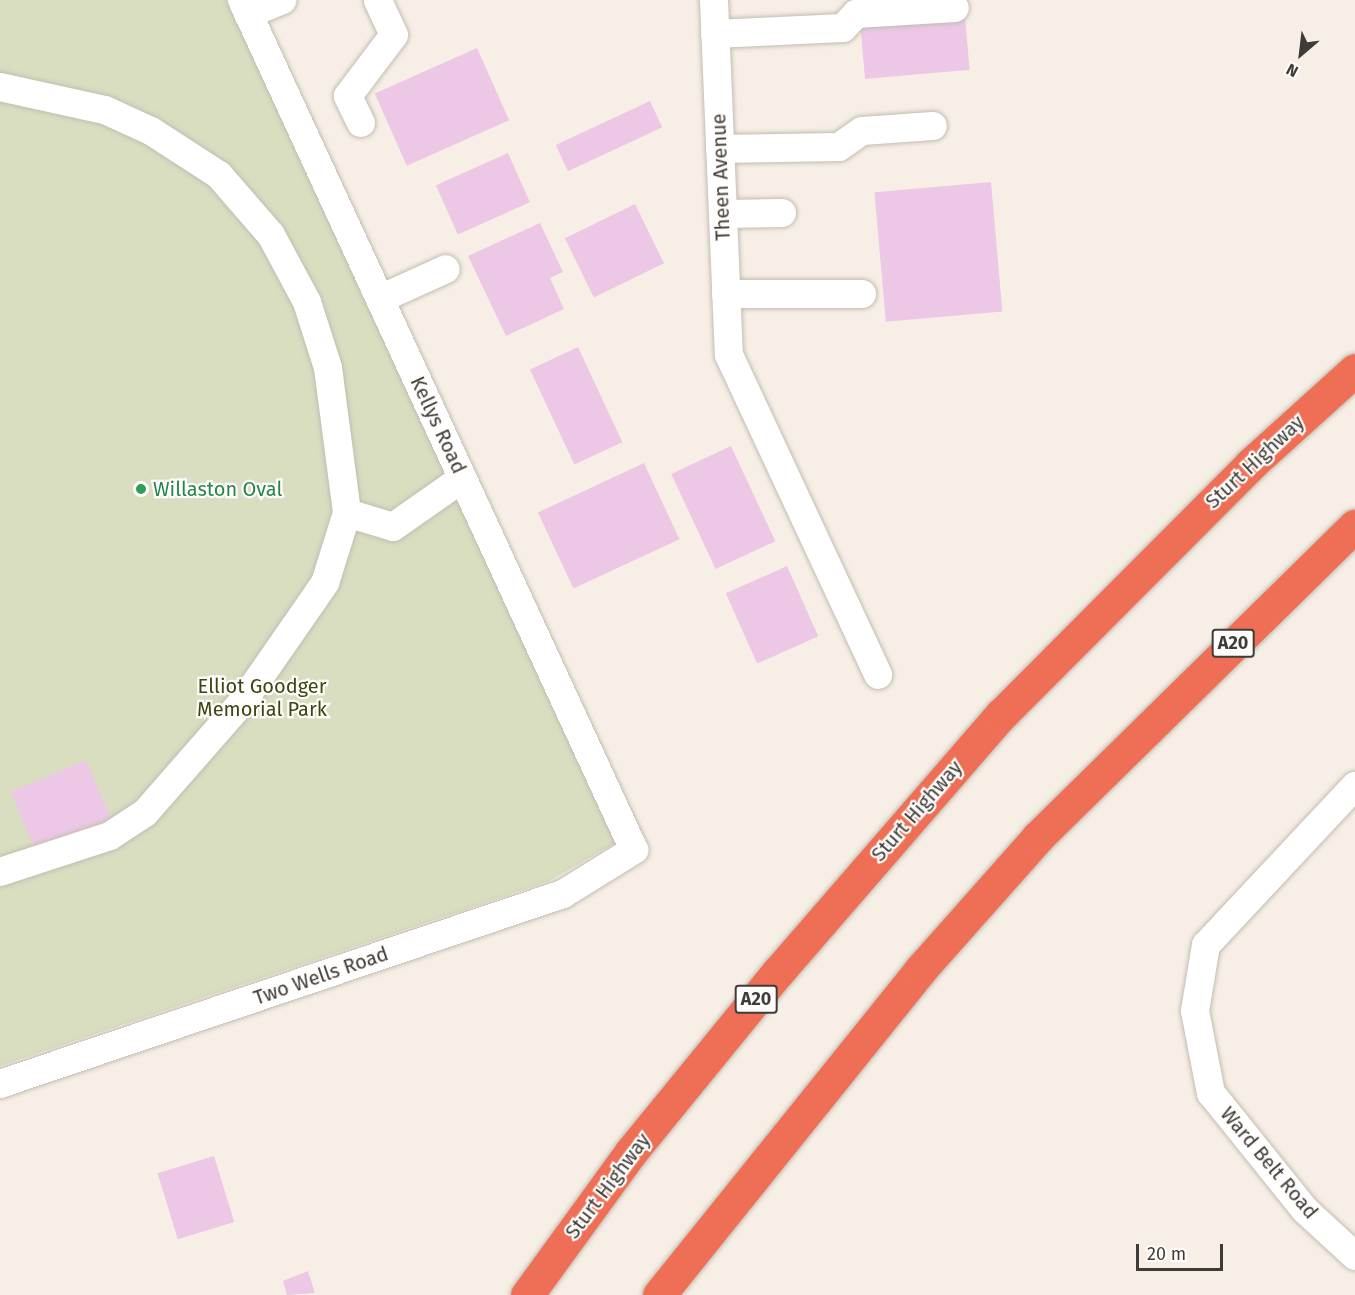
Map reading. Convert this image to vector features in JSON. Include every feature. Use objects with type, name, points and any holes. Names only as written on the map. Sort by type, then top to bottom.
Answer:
[{"type":"highway","name":"Sturt Highway","points":[[526,1295],[631,1152],[778,972],[1001,715],[1111,603],[1355,370]]},
{"type":"highway","name":"A20","points":[[659,1295],[921,969],[1038,837],[1111,760],[1355,526]]},
{"type":"street","points":[[245,7],[282,0]]},
{"type":"street","points":[[361,123],[348,96],[394,35],[378,0]]},
{"type":"street","name":"Theen Avenue","points":[[714,0],[729,355],[878,675]]},
{"type":"street","name":"Kellys Road","points":[[245,7],[634,850]]},
{"type":"street","points":[[715,34],[843,28],[856,14],[955,8]]},
{"type":"street","points":[[0,87],[105,110],[151,131],[219,175],[271,235],[307,302],[328,368],[347,513],[325,583],[244,700],[145,813],[78,849],[0,872]]},
{"type":"street","points":[[720,149],[839,147],[862,131],[933,126]]},
{"type":"street","points":[[723,214],[782,213]]},
{"type":"street","points":[[380,299],[446,269]]},
{"type":"street","points":[[726,294],[862,294]]},
{"type":"street","points":[[347,513],[393,526],[463,478]]},
{"type":"street","name":"Ward Belt Road","points":[[1355,786],[1206,945],[1195,1011],[1211,1093],[1305,1210],[1355,1256]]},
{"type":"street","name":"Two Wells Road","points":[[0,1084],[563,894],[634,850]]},
{"type":"green space","name":"Elliot Goodger Memorial Park","points":[[0,0],[226,0],[617,842],[549,881],[0,1066]]},
{"type":"building","points":[[965,17],[970,70],[865,79],[860,26]]},
{"type":"building","points":[[477,48],[509,120],[407,166],[375,94]]},
{"type":"building","points":[[650,101],[662,127],[568,171],[556,145]]},
{"type":"building","points":[[508,153],[530,202],[458,234],[436,185]]},
{"type":"building","points":[[991,182],[1002,312],[886,322],[874,192]]},
{"type":"building","points":[[635,204],[664,263],[594,298],[565,238]]},
{"type":"building","points":[[540,223],[563,272],[550,278],[564,309],[506,336],[468,256]]},
{"type":"building","points":[[578,347],[622,442],[574,465],[530,369]]},
{"type":"building","points":[[731,446],[775,541],[716,569],[671,474]]},
{"type":"building","points":[[644,463],[679,539],[573,589],[538,512]]},
{"type":"building","points":[[787,566],[818,636],[757,664],[726,593]]},
{"type":"building","points":[[86,760],[111,818],[35,850],[11,792]]},
{"type":"building","points":[[214,1156],[234,1222],[178,1239],[158,1173]]},
{"type":"building","points":[[308,1271],[315,1293],[287,1295],[283,1281]]},
{"type":"place","name":"Willaston Oval","points":[[141,489]]}]
